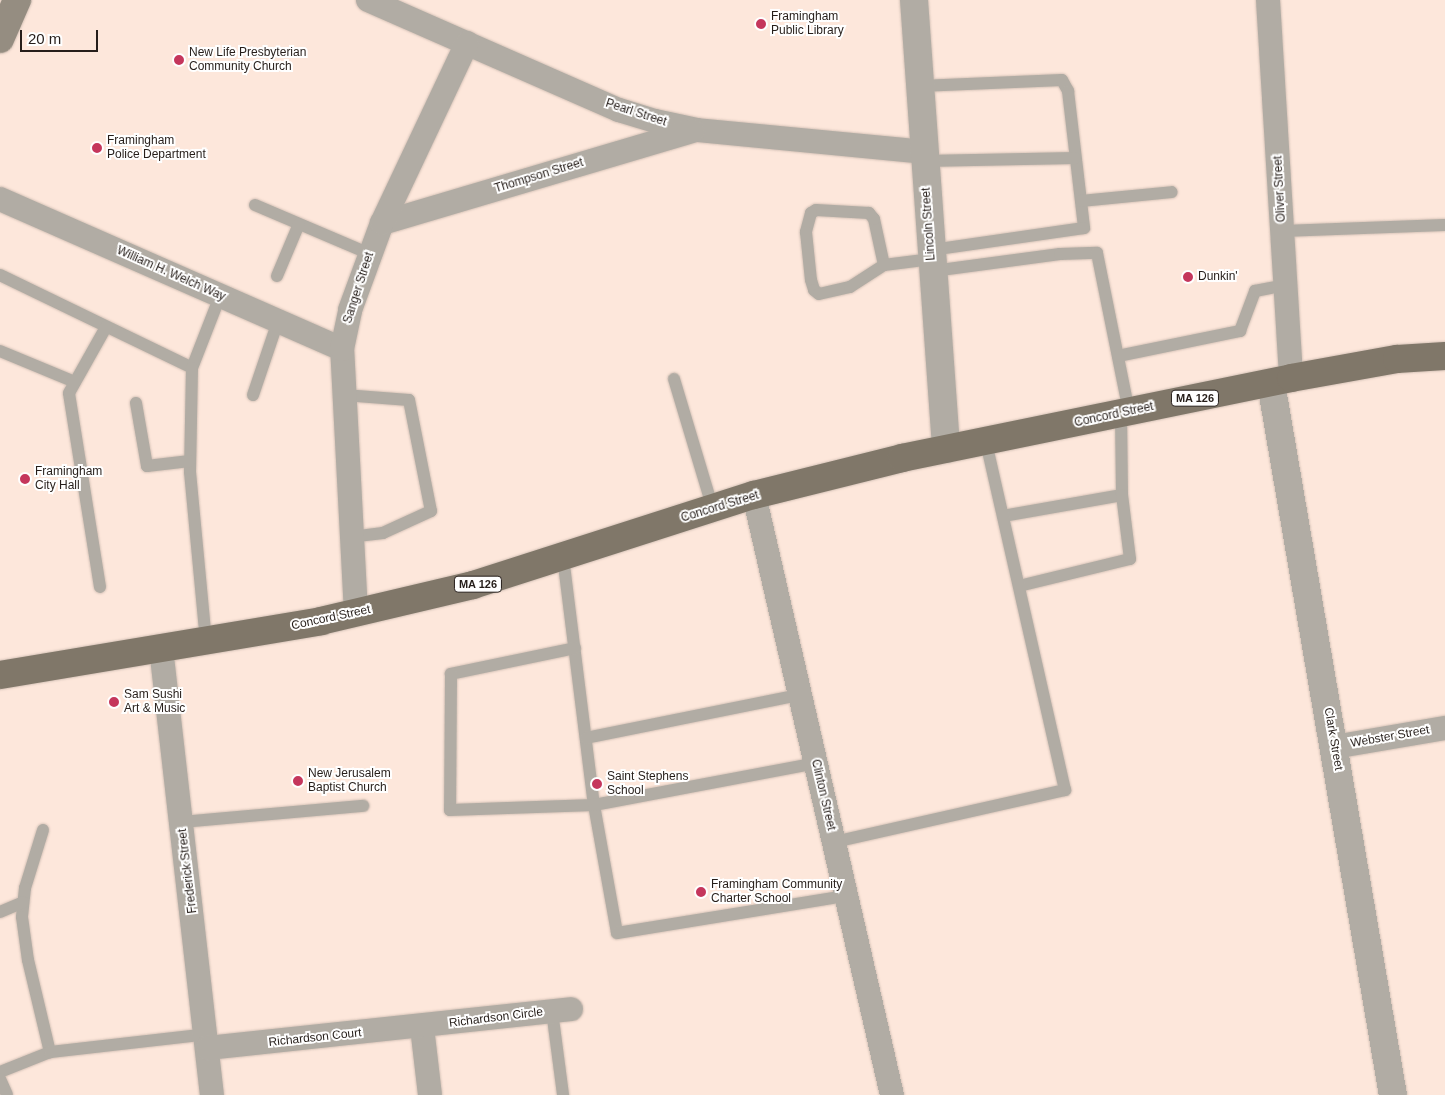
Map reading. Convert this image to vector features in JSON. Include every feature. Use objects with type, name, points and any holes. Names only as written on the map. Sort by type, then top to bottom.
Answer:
[{"type":"main road","points":[[0,39],[17,0]]},
{"type":"main road","name":"Concord Street","points":[[0,675],[356,613],[473,586],[754,495],[946,449],[1281,380],[1397,359],[1445,356]]},
{"type":"street","name":"Pearl Street","points":[[368,0],[619,110],[697,130],[924,157]]},
{"type":"street","name":"Lincoln Street","points":[[914,0],[946,449]]},
{"type":"street","name":"Oliver Street","points":[[1268,0],[1286,285],[1281,380]]},
{"type":"street","name":"Sanger Street","points":[[356,613],[342,349],[350,310],[382,223],[467,43]]},
{"type":"street","name":"Thompson Street","points":[[382,223],[697,130]]},
{"type":"street","name":"William H. Welch Way","points":[[0,199],[342,349]]},
{"type":"street","name":"Clark Street","points":[[1281,380],[1334,747],[1393,1095]]},
{"type":"street","name":"Clinton Street","points":[[754,495],[892,1095]]},
{"type":"street","name":"Frederick Street","points":[[161,648],[212,1095]]},
{"type":"street","name":"Webster Street","points":[[1334,747],[1445,728]]},
{"type":"street","name":"Richardson Circle","points":[[422,1028],[561,1010]]},
{"type":"street","name":"Richardson Court","points":[[207,1041],[422,1028]]},
{"type":"street","points":[[422,1028],[430,1095]]},
{"type":"lane","points":[[920,86],[1062,80],[1068,91],[1084,228],[932,260]]},
{"type":"lane","points":[[924,157],[1075,158]]},
{"type":"lane","points":[[1080,201],[1172,192]]},
{"type":"lane","points":[[256,205],[370,254]]},
{"type":"lane","points":[[884,265],[874,219],[869,214],[816,210],[811,213],[806,232],[814,290],[828,294],[850,287],[884,265],[932,260],[1097,253],[1118,356],[1125,413],[1122,495],[1130,559],[1019,586]]},
{"type":"lane","points":[[277,276],[299,224]]},
{"type":"lane","points":[[1282,231],[1445,225]]},
{"type":"lane","points":[[0,275],[192,368]]},
{"type":"lane","points":[[1118,356],[1240,331],[1255,291],[1286,285]]},
{"type":"lane","points":[[206,640],[190,461],[192,368],[220,296]]},
{"type":"lane","points":[[253,395],[278,321]]},
{"type":"lane","points":[[100,587],[68,393],[106,327]]},
{"type":"lane","points":[[0,351],[75,382]]},
{"type":"lane","points":[[674,379],[713,509]]},
{"type":"lane","points":[[344,395],[409,400],[431,511],[383,533],[351,537]]},
{"type":"lane","points":[[136,403],[147,466],[190,461]]},
{"type":"lane","points":[[834,842],[1065,790],[986,441]]},
{"type":"lane","points":[[1003,516],[1122,495]]},
{"type":"lane","points":[[563,557],[594,805],[617,933],[846,896]]},
{"type":"lane","points":[[575,648],[451,674],[450,810],[594,805],[816,763]]},
{"type":"lane","points":[[586,738],[800,695]]},
{"type":"lane","points":[[182,822],[363,806]]},
{"type":"lane","points":[[44,830],[23,902],[28,960],[50,1052]]},
{"type":"lane","points":[[0,912],[23,902]]},
{"type":"lane","points":[[561,1010],[563,1095]]},
{"type":"lane","points":[[0,1072],[50,1052],[207,1041]]},
{"type":"lane","points":[[0,1079],[6,1095]]},
{"type":"place","name":"Framingham Public Library","points":[[761,24]]},
{"type":"place","name":"New Life Presbyterian Community Church","points":[[179,60]]},
{"type":"place","name":"Framingham Police Department","points":[[97,148]]},
{"type":"place","name":"Dunkin'","points":[[1188,277]]},
{"type":"place","name":"Framingham City Hall","points":[[25,479]]},
{"type":"place","name":"Sam Sushi Art & Music","points":[[114,702]]},
{"type":"place","name":"New Jerusalem Baptist Church","points":[[298,781]]},
{"type":"place","name":"Saint Stephens School","points":[[597,784]]},
{"type":"place","name":"Framingham Community Charter School","points":[[701,892]]}]
